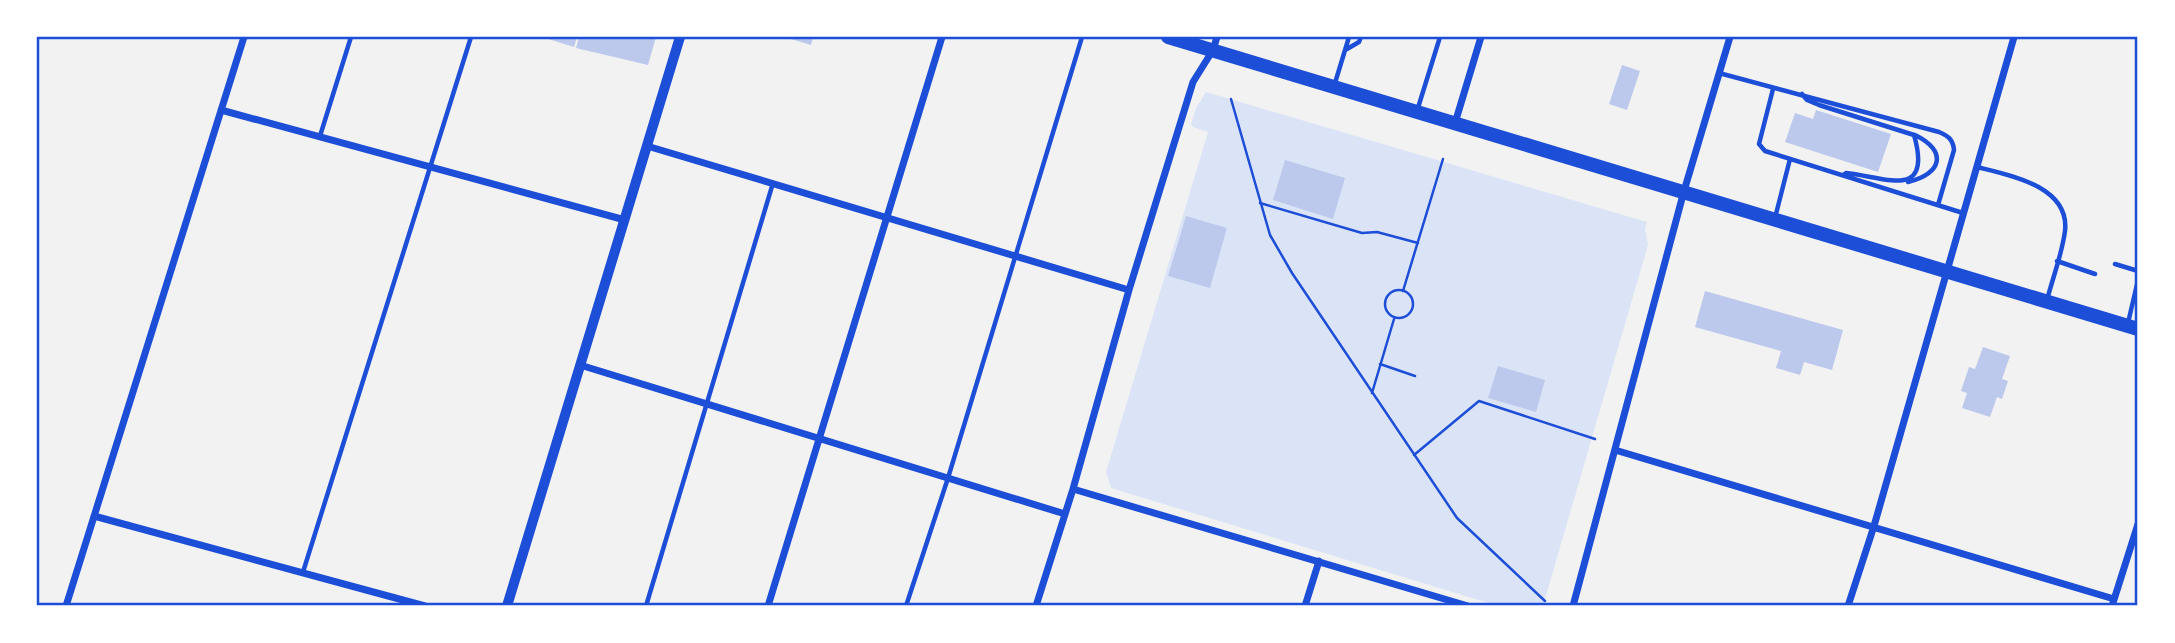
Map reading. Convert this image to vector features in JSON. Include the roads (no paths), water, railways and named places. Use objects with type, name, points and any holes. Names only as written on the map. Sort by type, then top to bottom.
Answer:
[{"type":"main road","points":[[1168,37],[1215,43],[1334,86],[2133,327]]},
{"type":"street","points":[[66,606],[244,37]]},
{"type":"street","points":[[507,606],[680,37]]},
{"type":"street","points":[[768,606],[942,37]]},
{"type":"street","points":[[1455,123],[1481,37]]},
{"type":"street","points":[[1573,606],[1684,191],[1730,37]]},
{"type":"street","points":[[1848,606],[1874,526],[2014,37]]},
{"type":"street","points":[[1035,606],[1073,489],[1129,290],[1193,82],[1215,43]]},
{"type":"street","points":[[221,110],[625,220]]},
{"type":"street","points":[[647,146],[1129,290]]},
{"type":"street","points":[[580,365],[1065,514]]},
{"type":"street","points":[[1615,450],[1874,526],[2113,602],[2138,524]]},
{"type":"street","points":[[1073,489],[1468,606]]},
{"type":"street","points":[[94,516],[425,606]]},
{"type":"street","points":[[1305,606],[1319,561]]},
{"type":"lane","points":[[320,137],[351,37]]},
{"type":"lane","points":[[303,573],[471,38],[463,37]]},
{"type":"lane","points":[[906,606],[948,478],[1082,37]]},
{"type":"lane","points":[[1334,86],[1349,37]]},
{"type":"lane","points":[[1345,50],[1359,42],[1361,37]]},
{"type":"lane","points":[[1417,111],[1440,37]]},
{"type":"lane","points":[[1719,73],[1949,137],[1954,150],[1938,205]]},
{"type":"lane","points":[[1773,89],[1759,144],[1765,151],[1963,213]]},
{"type":"lane","points":[[1802,94],[1807,100],[1819,105],[1925,140],[1936,151],[1938,160],[1932,171],[1921,178],[1904,182],[1859,174],[1842,175]]},
{"type":"lane","points":[[1904,182],[1916,172],[1917,148],[1914,135]]},
{"type":"lane","points":[[1775,218],[1790,159]]},
{"type":"lane","points":[[1976,166],[2021,178],[2058,202],[2063,212],[2065,230],[2047,300]]},
{"type":"lane","points":[[646,606],[772,183]]},
{"type":"lane","points":[[2057,261],[2095,274]]},
{"type":"lane","points":[[2115,264],[2138,271]]},
{"type":"lane","points":[[2133,327],[2138,280]]}]
